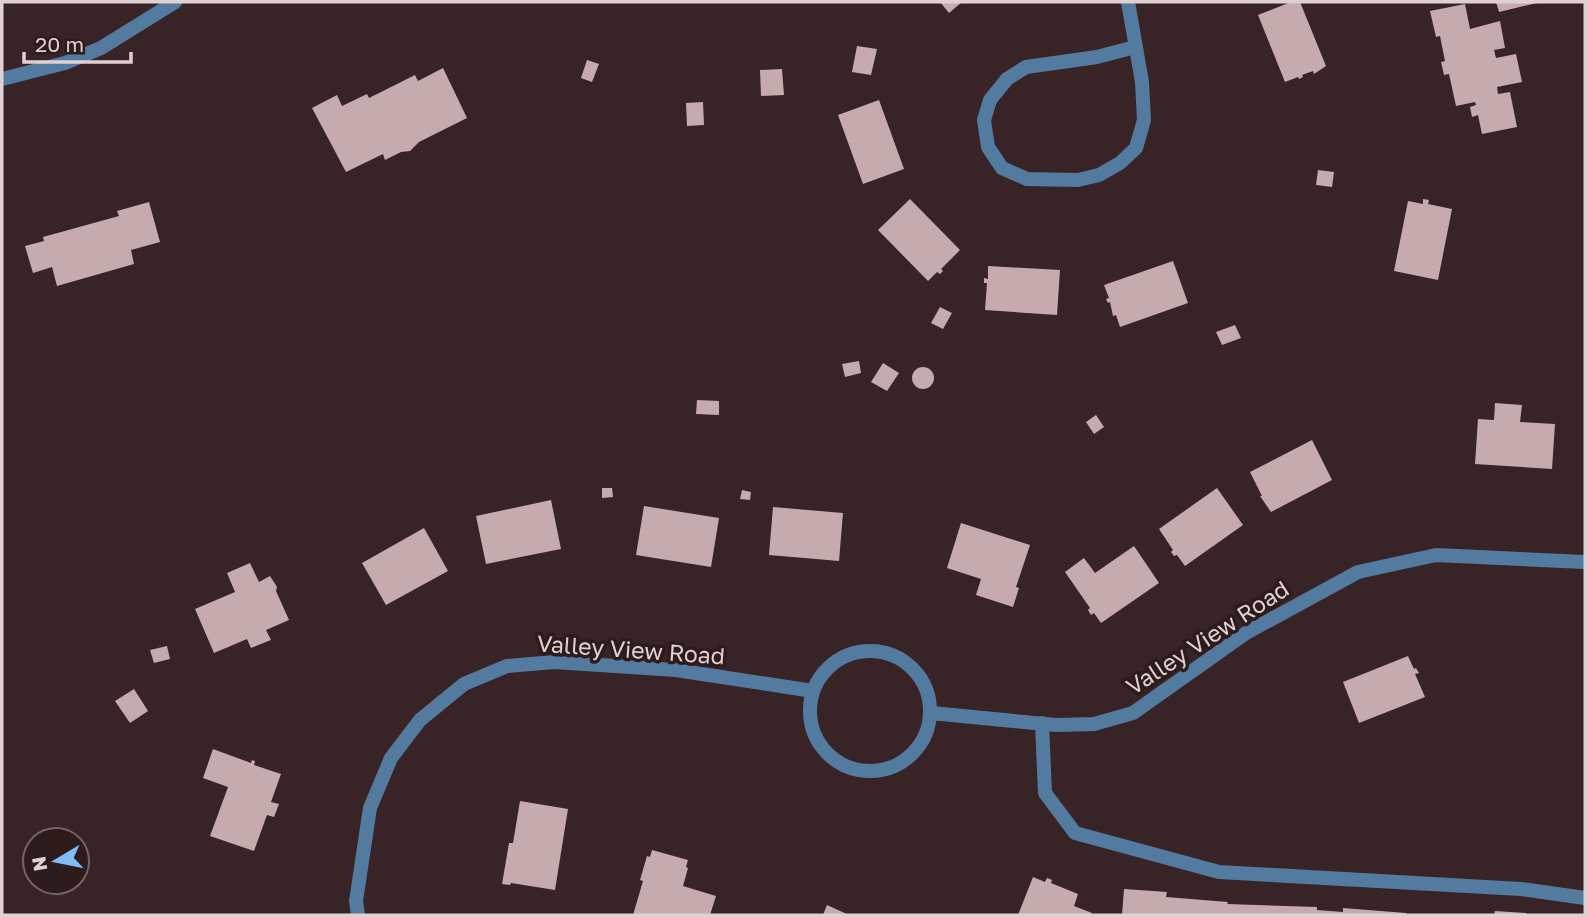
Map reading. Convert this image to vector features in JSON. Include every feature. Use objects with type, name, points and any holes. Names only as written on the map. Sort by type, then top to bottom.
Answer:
[{"type":"street","points":[[2,79],[65,63],[101,48],[176,2]]},
{"type":"street","points":[[1128,2],[1142,82],[1144,120],[1136,148],[1120,163],[1099,175],[1078,180],[1027,179],[1002,168],[988,147],[984,120],[990,100],[1007,79],[1026,66],[1097,57],[1135,47]]},
{"type":"street","name":"Valley View Road","points":[[931,713],[1056,725],[1094,724],[1133,713],[1246,633],[1358,572],[1436,555],[1585,562]]},
{"type":"street","points":[[859,651],[875,651],[890,654],[915,671],[929,697],[931,713],[927,731],[918,748],[904,761],[887,770],[869,772],[850,768],[833,759],[820,746],[812,728],[810,709],[813,691],[820,676],[831,664],[859,651]]},
{"type":"street","name":"Valley View Road","points":[[358,915],[356,901],[370,808],[391,758],[419,720],[464,684],[506,666],[554,662],[676,670],[813,691]]},
{"type":"street","points":[[1042,723],[1045,793],[1074,833],[1219,872],[1521,889],[1585,898]]},
{"type":"building","points":[[940,2],[962,2],[949,13]]},
{"type":"building","points":[[1291,2],[1300,2],[1326,66],[1314,74],[1313,71],[1299,79],[1298,77],[1285,82],[1258,15]]},
{"type":"building","points":[[1496,2],[1537,2],[1537,3],[1499,12]]},
{"type":"building","points":[[1465,4],[1470,29],[1500,21],[1505,48],[1494,50],[1496,58],[1516,54],[1522,82],[1497,87],[1498,94],[1510,92],[1517,127],[1482,134],[1478,115],[1472,117],[1470,107],[1476,105],[1475,102],[1456,106],[1449,74],[1444,75],[1441,62],[1445,61],[1440,36],[1436,37],[1430,11]]},
{"type":"building","points":[[857,46],[877,49],[871,75],[852,72]]},
{"type":"building","points":[[587,60],[599,64],[592,82],[581,78]]},
{"type":"building","points":[[443,68],[467,118],[419,142],[410,151],[401,152],[385,160],[383,154],[346,172],[312,108],[337,95],[342,106],[367,94],[369,98],[415,75],[418,81]]},
{"type":"building","points":[[782,69],[784,95],[761,96],[760,70]]},
{"type":"building","points":[[879,100],[904,169],[863,184],[838,115]]},
{"type":"building","points":[[703,102],[704,125],[687,126],[686,103]]},
{"type":"building","points":[[1318,170],[1334,172],[1332,187],[1316,185]]},
{"type":"building","points":[[910,199],[960,250],[941,269],[943,271],[940,274],[937,272],[928,281],[878,230]]},
{"type":"building","points":[[1423,199],[1429,200],[1428,204],[1452,209],[1438,280],[1394,271],[1408,201],[1423,204]]},
{"type":"building","points":[[149,202],[160,242],[131,250],[134,264],[57,286],[52,267],[33,273],[25,246],[44,241],[43,237],[119,216],[117,211]]},
{"type":"building","points":[[1173,261],[1188,303],[1120,327],[1116,315],[1113,316],[1110,302],[1106,299],[1109,298],[1104,285]]},
{"type":"building","points":[[988,266],[1060,270],[1057,315],[985,310],[987,283],[984,283],[984,278],[988,279]]},
{"type":"building","points":[[940,307],[952,313],[943,329],[931,323]]},
{"type":"building","points":[[1235,325],[1241,338],[1222,345],[1216,332]]},
{"type":"building","points":[[859,361],[861,373],[845,377],[842,364]]},
{"type":"building","points":[[883,363],[899,373],[887,391],[871,382]]},
{"type":"building","points":[[923,367],[931,370],[934,378],[931,386],[923,389],[915,386],[912,378],[915,370]]},
{"type":"building","points":[[697,400],[719,401],[719,415],[696,414]]},
{"type":"building","points":[[1495,403],[1522,405],[1520,422],[1555,424],[1552,469],[1475,464],[1478,419],[1494,420]]},
{"type":"building","points":[[1096,415],[1104,427],[1094,434],[1086,422]]},
{"type":"building","points":[[1312,440],[1332,480],[1271,512],[1260,496],[1250,472]]},
{"type":"building","points":[[602,488],[612,488],[613,497],[602,498]]},
{"type":"building","points":[[1217,488],[1243,525],[1185,566],[1177,555],[1174,556],[1171,552],[1173,550],[1159,529]]},
{"type":"building","points":[[742,490],[751,492],[750,500],[740,499]]},
{"type":"building","points":[[551,500],[561,549],[486,564],[476,516]]},
{"type":"building","points":[[644,506],[719,518],[711,567],[636,555]]},
{"type":"building","points":[[773,507],[843,513],[839,561],[769,555]]},
{"type":"building","points":[[961,523],[1030,545],[1016,587],[1019,588],[1013,607],[976,595],[981,579],[947,568]]},
{"type":"building","points":[[424,528],[448,571],[386,605],[362,563]]},
{"type":"building","points":[[1134,546],[1159,583],[1101,623],[1094,613],[1091,615],[1088,610],[1090,608],[1065,572],[1084,558],[1095,573]]},
{"type":"building","points":[[250,563],[259,582],[270,576],[289,620],[266,630],[271,640],[251,648],[247,639],[214,653],[195,609],[235,592],[227,573]]},
{"type":"building","points":[[167,646],[170,659],[154,663],[150,650]]},
{"type":"building","points":[[1408,656],[1419,673],[1415,674],[1425,697],[1359,723],[1343,682]]},
{"type":"building","points":[[134,689],[148,711],[130,723],[115,701]]},
{"type":"building","points":[[213,749],[251,763],[252,760],[255,761],[254,765],[281,774],[271,802],[279,804],[274,817],[267,815],[254,851],[210,836],[228,787],[203,778]]},
{"type":"building","points":[[520,801],[568,809],[555,890],[502,884]]},
{"type":"building","points":[[652,850],[688,860],[683,886],[716,896],[710,915],[633,915],[647,856],[650,857]]},
{"type":"building","points":[[1033,877],[1045,882],[1047,878],[1052,880],[1051,883],[1078,894],[1074,906],[1092,913],[1091,915],[1018,915]]},
{"type":"building","points":[[1124,889],[1167,892],[1166,897],[1228,902],[1227,904],[1317,907],[1317,910],[1343,912],[1343,908],[1406,915],[1122,915]]},
{"type":"building","points":[[827,905],[849,915],[823,915]]},
{"type":"building","points":[[1495,911],[1526,913],[1526,915],[1494,915]]}]
